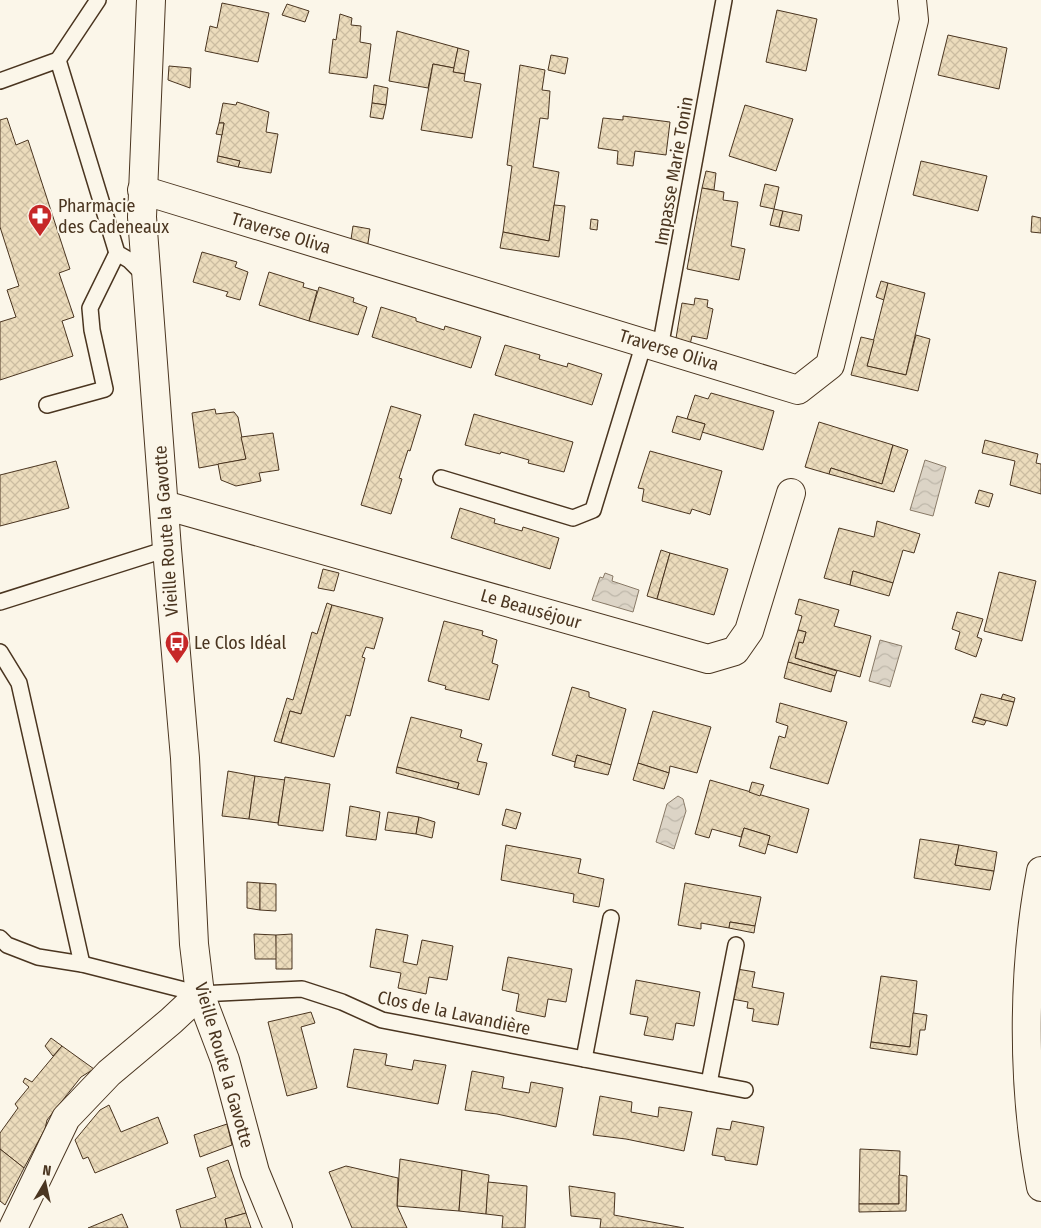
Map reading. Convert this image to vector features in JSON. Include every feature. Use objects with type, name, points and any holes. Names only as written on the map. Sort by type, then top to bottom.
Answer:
[{"type":"street","name":"Vieille Route la Gavotte","points":[[151,0],[142,190],[166,549],[186,758],[194,944],[200,994],[225,1060],[255,1172],[278,1228]]},
{"type":"street","name":"Traverse Oliva","points":[[142,190],[798,390],[830,365],[914,20],[912,0]]},
{"type":"street","name":"Le Beauséjour","points":[[164,505],[708,659],[735,651],[749,631],[791,493]]},
{"type":"street","points":[[1041,871],[1029,965],[1035,1048],[1033,1146],[1041,1187]]},
{"type":"street","points":[[13,1228],[66,1118],[108,1073],[172,1021],[200,994]]},
{"type":"lane","points":[[0,81],[58,60],[98,0]]},
{"type":"lane","name":"Impasse Marie Tonin","points":[[441,478],[573,518],[593,510],[652,346],[724,0]]},
{"type":"lane","points":[[46,405],[105,389],[92,330],[90,308],[117,254],[58,60]]},
{"type":"lane","points":[[117,254],[129,260],[147,278]]},
{"type":"lane","points":[[0,602],[166,549]]},
{"type":"lane","points":[[0,652],[19,683],[82,964]]},
{"type":"lane","points":[[584,1059],[612,918]]},
{"type":"lane","name":"Clos de la Lavandière","points":[[0,938],[7,945],[38,957],[82,964],[200,994],[302,989],[342,1002],[382,1020],[745,1090]]},
{"type":"lane","points":[[709,1082],[736,945]]},
{"type":"water","points":[[925,460],[946,467],[933,516],[910,510]]},
{"type":"water","points":[[605,573],[613,576],[612,581],[639,590],[633,612],[592,600],[600,577],[603,578]]},
{"type":"water","points":[[880,640],[902,646],[890,687],[869,681]]},
{"type":"water","points":[[678,796],[683,799],[686,811],[674,849],[656,842],[667,804]]},
{"type":"building","points":[[222,3],[269,13],[258,62],[205,51],[210,26],[217,28]]},
{"type":"building","points":[[287,4],[309,11],[305,22],[282,15]]},
{"type":"building","points":[[777,10],[817,19],[806,71],[766,62]]},
{"type":"building","points":[[340,14],[352,18],[351,25],[361,26],[360,42],[371,44],[367,78],[329,73],[333,39],[336,40]]},
{"type":"building","points":[[397,31],[458,48],[454,68],[433,64],[428,88],[389,81]]},
{"type":"building","points":[[948,35],[1007,48],[999,89],[938,75]]},
{"type":"building","points":[[458,48],[469,51],[465,74],[453,72]]},
{"type":"building","points":[[551,55],[568,58],[565,74],[548,70]]},
{"type":"building","points":[[433,64],[454,68],[453,72],[465,74],[464,81],[481,84],[472,138],[421,130]]},
{"type":"building","points":[[520,65],[545,70],[542,90],[550,91],[548,119],[540,118],[533,167],[559,172],[549,241],[503,232],[512,166],[507,165]]},
{"type":"building","points":[[169,66],[191,68],[190,88],[168,80]]},
{"type":"building","points":[[374,85],[388,88],[386,105],[372,103]]},
{"type":"building","points":[[237,102],[269,112],[266,132],[278,134],[271,173],[238,167],[240,161],[218,156],[224,123],[219,123],[223,103],[236,105]]},
{"type":"building","points":[[372,103],[386,105],[383,119],[370,117]]},
{"type":"building","points":[[745,105],[793,119],[776,171],[729,156]]},
{"type":"building","points":[[623,116],[670,122],[666,155],[635,151],[633,166],[617,164],[618,151],[598,148],[603,118],[623,120]]},
{"type":"building","points":[[7,118],[16,145],[28,140],[70,269],[59,273],[74,317],[62,321],[73,356],[0,380],[0,322],[16,317],[7,290],[19,286],[0,227],[0,120]]},
{"type":"building","points":[[219,123],[224,123],[222,135],[216,134]]},
{"type":"building","points":[[218,156],[240,161],[238,167],[217,162]]},
{"type":"building","points":[[921,161],[987,176],[978,211],[913,195]]},
{"type":"building","points":[[706,171],[716,173],[714,190],[702,188]]},
{"type":"building","points":[[765,184],[779,187],[774,209],[760,206]]},
{"type":"building","points":[[702,188],[724,192],[723,200],[738,202],[731,246],[745,249],[739,280],[687,269]]},
{"type":"building","points":[[554,205],[565,206],[559,257],[500,248],[503,232],[549,241]]},
{"type":"building","points":[[774,209],[783,211],[779,227],[770,225]]},
{"type":"building","points":[[783,211],[802,215],[799,231],[779,227]]},
{"type":"building","points":[[1032,216],[1041,218],[1041,233],[1031,232]]},
{"type":"building","points":[[591,219],[598,220],[597,230],[590,229]]},
{"type":"building","points":[[353,226],[370,229],[367,250],[350,246]]},
{"type":"building","points":[[202,252],[237,262],[235,267],[248,272],[240,300],[226,296],[228,292],[193,282]]},
{"type":"building","points":[[269,272],[304,283],[303,287],[317,291],[309,321],[259,305]]},
{"type":"building","points":[[881,281],[888,283],[884,300],[876,297]]},
{"type":"building","points":[[888,283],[925,293],[906,375],[867,366]]},
{"type":"building","points":[[319,287],[354,298],[353,302],[367,307],[358,335],[309,321]]},
{"type":"building","points":[[695,298],[708,300],[707,307],[713,309],[707,339],[692,336],[689,349],[675,344],[682,303],[694,305]]},
{"type":"building","points":[[381,307],[416,318],[416,321],[444,330],[445,326],[481,337],[471,368],[372,337]]},
{"type":"building","points":[[916,335],[930,339],[918,391],[851,375],[861,337],[874,340],[867,366],[906,375]]},
{"type":"building","points":[[505,345],[540,355],[539,359],[567,367],[568,363],[602,374],[592,405],[495,375]]},
{"type":"building","points":[[711,393],[774,411],[763,450],[702,432],[705,424],[687,419],[695,395],[708,399]]},
{"type":"building","points":[[391,406],[421,415],[399,478],[402,479],[391,514],[361,505]]},
{"type":"building","points":[[215,409],[216,414],[234,412],[238,417],[246,459],[199,468],[192,413]]},
{"type":"building","points":[[474,414],[573,442],[564,472],[528,463],[529,460],[501,452],[500,454],[465,445]]},
{"type":"building","points":[[677,416],[705,424],[700,440],[672,432]]},
{"type":"building","points":[[819,422],[893,445],[882,484],[831,468],[829,474],[805,467]]},
{"type":"building","points":[[273,433],[279,470],[259,473],[261,481],[236,486],[221,480],[218,464],[246,459],[241,437]]},
{"type":"building","points":[[985,440],[1038,454],[1036,463],[1041,464],[1041,494],[1010,485],[1015,461],[982,453]]},
{"type":"building","points":[[893,445],[908,450],[894,492],[829,474],[831,468],[882,484]]},
{"type":"building","points":[[650,451],[722,471],[710,515],[692,509],[690,514],[642,501],[644,489],[638,488]]},
{"type":"building","points":[[56,461],[69,508],[0,526],[0,475]]},
{"type":"building","points":[[979,490],[993,494],[989,507],[975,503]]},
{"type":"building","points":[[460,508],[495,519],[494,523],[522,531],[523,527],[559,538],[550,569],[451,538]]},
{"type":"building","points":[[877,521],[920,534],[914,553],[903,550],[893,583],[853,571],[850,585],[824,578],[839,528],[874,537]]},
{"type":"building","points":[[661,550],[670,553],[657,599],[647,596]]},
{"type":"building","points":[[670,553],[728,569],[714,615],[657,599]]},
{"type":"building","points":[[323,569],[339,573],[334,591],[318,588]]},
{"type":"building","points":[[853,571],[893,583],[889,596],[850,585]]},
{"type":"building","points":[[999,572],[1036,581],[1022,641],[984,631]]},
{"type":"building","points":[[799,599],[839,610],[834,626],[871,636],[860,677],[795,658],[799,642],[803,643],[806,632],[798,630],[802,616],[795,614]]},
{"type":"building","points":[[327,603],[332,605],[301,714],[290,711],[281,743],[274,741],[287,698],[293,700],[312,632],[317,634]]},
{"type":"building","points":[[332,605],[383,618],[374,649],[366,647],[362,657],[365,658],[350,716],[346,715],[334,757],[281,743],[290,711],[301,714]]},
{"type":"building","points":[[957,612],[983,619],[977,637],[982,639],[976,657],[955,649],[960,632],[952,629]]},
{"type":"building","points":[[444,621],[483,631],[482,635],[497,640],[492,663],[498,665],[489,700],[445,689],[446,686],[428,681]]},
{"type":"building","points":[[798,630],[806,632],[803,643],[799,642],[795,658],[837,671],[835,676],[788,662]]},
{"type":"building","points":[[788,662],[835,676],[831,692],[784,678]]},
{"type":"building","points":[[572,687],[589,692],[589,697],[626,709],[611,765],[577,755],[575,762],[552,755]]},
{"type":"building","points":[[981,694],[1014,702],[1007,726],[974,717]]},
{"type":"building","points":[[1003,694],[1015,698],[1014,702],[1001,699]]},
{"type":"building","points":[[780,703],[847,722],[828,784],[770,768],[779,736],[785,738],[788,726],[776,722]]},
{"type":"building","points":[[653,711],[711,727],[697,773],[670,766],[669,773],[638,763]]},
{"type":"building","points":[[411,717],[462,730],[460,737],[482,744],[477,761],[487,763],[479,795],[457,789],[459,783],[397,767]]},
{"type":"building","points":[[974,717],[986,721],[984,725],[972,722]]},
{"type":"building","points":[[577,755],[611,765],[608,775],[574,767]]},
{"type":"building","points":[[638,763],[669,773],[664,789],[633,780]]},
{"type":"building","points":[[397,767],[459,783],[457,789],[396,773]]},
{"type":"building","points":[[228,771],[255,776],[249,819],[222,816]]},
{"type":"building","points":[[255,776],[285,780],[278,823],[249,819]]},
{"type":"building","points":[[285,777],[330,784],[323,831],[278,825]]},
{"type":"building","points":[[710,780],[809,809],[797,853],[767,844],[770,836],[744,828],[741,837],[712,829],[709,838],[695,834]]},
{"type":"building","points":[[752,782],[764,785],[760,796],[749,792]]},
{"type":"building","points":[[350,806],[380,812],[376,840],[346,836]]},
{"type":"building","points":[[506,809],[521,813],[516,829],[502,825]]},
{"type":"building","points":[[388,812],[419,817],[416,834],[385,830]]},
{"type":"building","points":[[419,817],[435,822],[432,838],[416,834]]},
{"type":"building","points":[[744,828],[770,836],[765,854],[739,846]]},
{"type":"building","points":[[920,839],[959,845],[955,865],[994,871],[990,890],[914,878]]},
{"type":"building","points":[[506,845],[581,859],[578,873],[604,879],[599,907],[573,902],[574,894],[501,880]]},
{"type":"building","points":[[959,845],[997,852],[994,871],[955,865]]},
{"type":"building","points":[[247,882],[260,883],[260,910],[247,908]]},
{"type":"building","points":[[260,883],[276,884],[276,911],[260,910]]},
{"type":"building","points":[[685,883],[761,897],[755,926],[730,922],[729,928],[701,923],[701,929],[678,925]]},
{"type":"building","points":[[730,922],[755,926],[754,933],[729,928]]},
{"type":"building","points":[[376,929],[408,935],[403,962],[417,965],[422,940],[453,946],[447,980],[429,977],[426,994],[398,988],[401,973],[370,967]]},
{"type":"building","points":[[254,934],[276,935],[277,959],[255,959]]},
{"type":"building","points":[[292,934],[292,969],[276,969],[276,935]]},
{"type":"building","points":[[508,957],[572,969],[566,1002],[548,999],[545,1017],[516,1011],[519,994],[502,990]]},
{"type":"building","points":[[737,969],[755,972],[752,987],[784,993],[778,1025],[752,1021],[754,1009],[747,1008],[748,1002],[732,999]]},
{"type":"building","points":[[881,976],[917,981],[910,1047],[871,1042]]},
{"type":"building","points":[[636,980],[700,992],[694,1026],[676,1023],[673,1040],[644,1035],[648,1017],[630,1014]]},
{"type":"building","points":[[311,1012],[315,1023],[301,1027],[317,1088],[287,1096],[268,1022]]},
{"type":"building","points":[[913,1013],[927,1015],[925,1030],[920,1030],[917,1055],[870,1048],[871,1042],[910,1047]]},
{"type":"building","points":[[51,1038],[62,1046],[53,1056],[45,1046]]},
{"type":"building","points":[[62,1046],[94,1069],[81,1077],[47,1120],[45,1129],[24,1168],[0,1149],[0,1133],[18,1108],[15,1104],[29,1087],[23,1082],[25,1078],[32,1082]]},
{"type":"building","points":[[354,1049],[387,1054],[385,1065],[412,1070],[414,1060],[446,1065],[438,1104],[347,1087]]},
{"type":"building","points":[[472,1071],[504,1077],[502,1088],[529,1093],[531,1082],[563,1088],[556,1127],[497,1114],[465,1110]]},
{"type":"building","points":[[600,1096],[632,1102],[631,1112],[658,1117],[659,1107],[692,1112],[684,1151],[626,1139],[593,1135]]},
{"type":"building","points":[[109,1105],[121,1132],[158,1117],[168,1143],[95,1173],[88,1157],[83,1159],[75,1140],[100,1110]]},
{"type":"building","points":[[732,1121],[764,1127],[757,1165],[725,1160],[725,1157],[712,1155],[717,1128],[730,1130]]},
{"type":"building","points":[[227,1124],[232,1145],[200,1157],[194,1135]]},
{"type":"building","points":[[0,1149],[24,1168],[5,1205],[0,1201]]},
{"type":"building","points":[[860,1149],[900,1151],[899,1204],[859,1204]]},
{"type":"building","points":[[400,1159],[462,1170],[459,1211],[397,1206]]},
{"type":"building","points":[[228,1160],[246,1213],[225,1219],[227,1228],[181,1228],[176,1210],[216,1197],[207,1168]]},
{"type":"building","points":[[346,1166],[398,1178],[397,1206],[407,1228],[352,1228],[329,1172]]},
{"type":"building","points":[[462,1170],[489,1175],[486,1214],[459,1211]]},
{"type":"building","points":[[899,1175],[907,1176],[906,1211],[859,1212],[859,1204],[899,1204]]},
{"type":"building","points":[[488,1182],[527,1186],[525,1228],[502,1228],[503,1216],[486,1214]]},
{"type":"building","points":[[569,1186],[615,1193],[614,1215],[684,1228],[600,1228],[601,1219],[571,1216]]},
{"type":"building","points":[[246,1213],[251,1228],[227,1228],[225,1219]]},
{"type":"building","points":[[122,1214],[128,1228],[88,1228]]},
{"type":"place","name":"Pharmacie des Cadeneaux","points":[[40,237]]},
{"type":"place","name":"Le Clos Idéal","points":[[177,664]]}]
